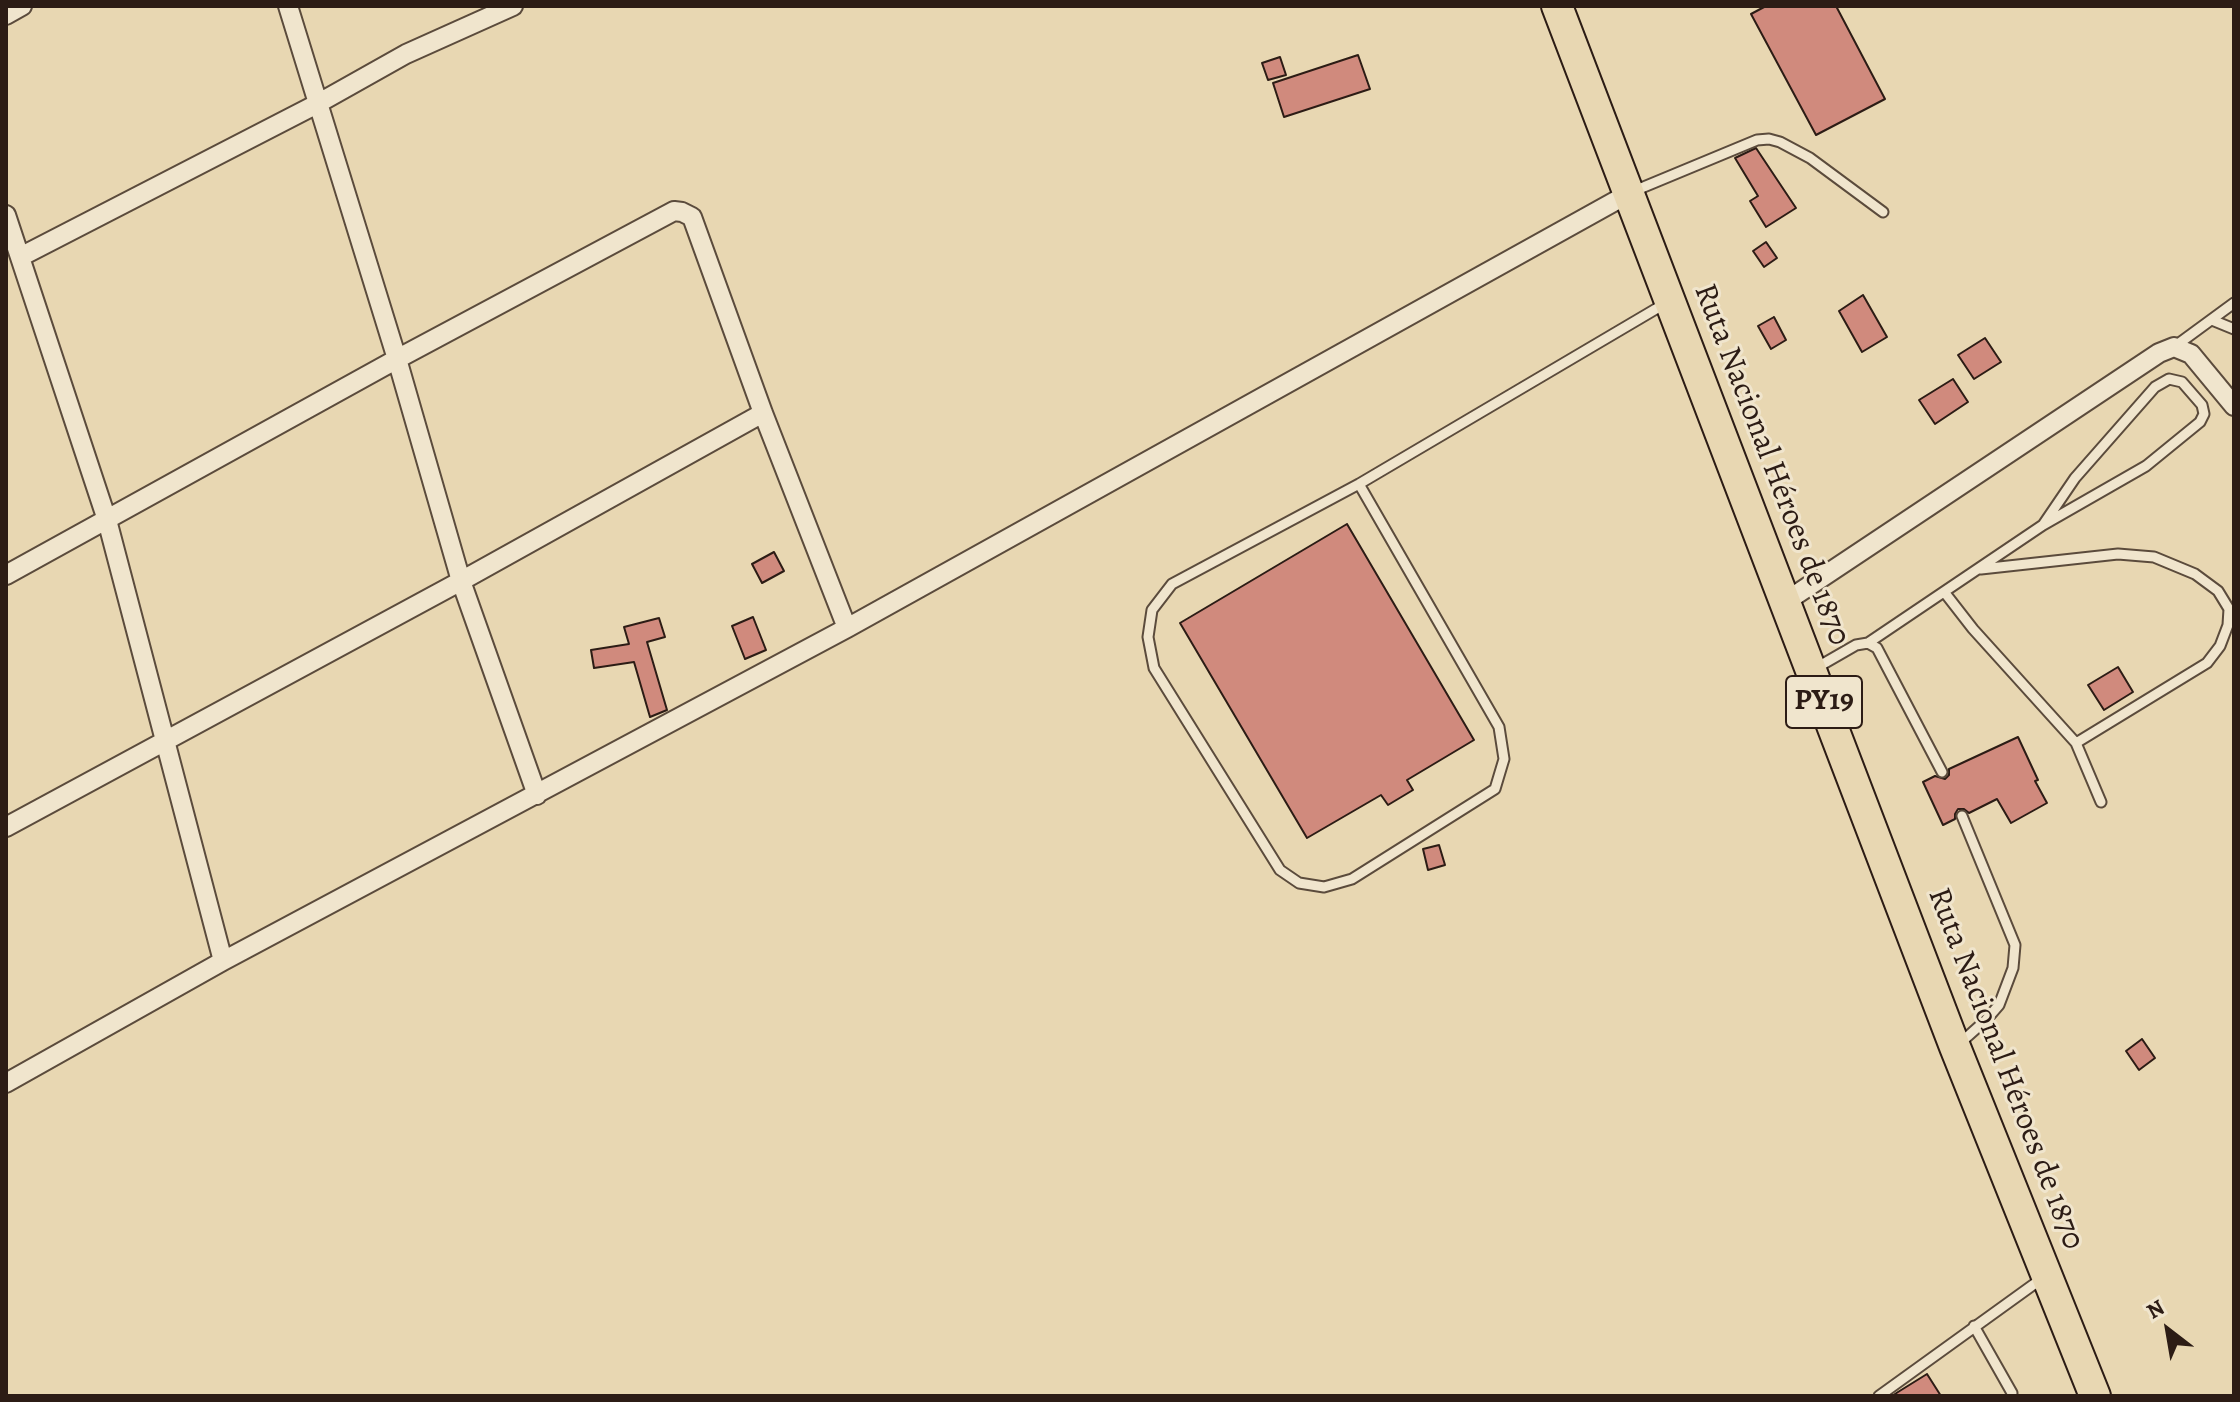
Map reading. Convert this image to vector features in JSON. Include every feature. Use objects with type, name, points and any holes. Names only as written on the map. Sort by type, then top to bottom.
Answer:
[{"type":"highway","name":"Ruta Nacional Héroes de 1870","points":[[1557,6],[1955,1047],[2095,1396]]},
{"type":"street","points":[[6,15],[22,6]]},
{"type":"street","points":[[288,6],[397,359],[461,581],[537,795]]},
{"type":"street","points":[[20,257],[317,104],[406,54],[513,6]]},
{"type":"street","points":[[6,1083],[223,961],[847,628],[1628,194]]},
{"type":"street","points":[[6,575],[397,359],[674,211],[692,217],[763,413],[847,628]]},
{"type":"street","points":[[6,215],[107,520],[223,961]]},
{"type":"street","points":[[1785,602],[2159,353],[2174,347],[2191,354],[2234,406]]},
{"type":"street","points":[[6,827],[461,581],[763,413]]},
{"type":"lane","points":[[1628,194],[1757,140],[1769,139],[1810,158],[1883,212]]},
{"type":"lane","points":[[1359,484],[1499,727],[1504,759],[1495,789],[1352,879],[1324,887],[1299,883],[1280,870],[1154,668],[1148,637],[1152,610],[1172,584],[1359,484],[1669,302]]},
{"type":"lane","points":[[2174,347],[2234,303]]},
{"type":"lane","points":[[2212,320],[2234,329]]},
{"type":"lane","points":[[1812,670],[1856,645],[1868,643],[2043,525],[2146,466],[2200,422],[2204,414],[2202,405],[2182,382],[2169,379],[2155,387],[2075,478],[2043,525]]},
{"type":"lane","points":[[1978,570],[2118,554],[2154,557],[2195,574],[2218,591],[2229,609],[2228,625],[2220,646],[2207,663],[2076,743]]},
{"type":"lane","points":[[1945,593],[1973,629],[2076,743],[2101,802]]},
{"type":"lane","points":[[1868,643],[1877,648],[1884,659],[1942,772]]},
{"type":"lane","points":[[1955,1047],[1999,1005],[2013,968],[2015,945],[1962,816]]},
{"type":"lane","points":[[1879,1396],[2047,1275]]},
{"type":"lane","points":[[1974,1326],[2012,1393]]},
{"type":"building","points":[[1766,6],[1836,6],[1885,99],[1816,135],[1751,14]]},
{"type":"building","points":[[1358,55],[1370,89],[1284,117],[1273,83]]},
{"type":"building","points":[[1280,57],[1286,75],[1268,80],[1262,63]]},
{"type":"building","points":[[1756,148],[1796,208],[1766,227],[1750,201],[1758,196],[1735,158]]},
{"type":"building","points":[[1766,242],[1777,258],[1764,267],[1753,251]]},
{"type":"building","points":[[1863,295],[1887,337],[1862,352],[1839,311]]},
{"type":"building","points":[[1774,317],[1786,340],[1771,349],[1758,326]]},
{"type":"building","points":[[1985,338],[2001,362],[1974,379],[1958,355]]},
{"type":"building","points":[[1953,379],[1968,402],[1935,424],[1919,400]]},
{"type":"building","points":[[1347,524],[1474,740],[1407,780],[1413,790],[1388,805],[1381,795],[1307,838],[1180,623]]},
{"type":"building","points":[[774,552],[784,571],[762,583],[752,564]]},
{"type":"building","points":[[753,617],[766,650],[745,659],[732,626]]},
{"type":"building","points":[[659,618],[665,637],[647,642],[667,710],[650,717],[634,662],[594,668],[591,650],[629,644],[624,627]]},
{"type":"building","points":[[2118,667],[2133,692],[2104,710],[2088,685]]},
{"type":"building","points":[[2018,737],[2047,803],[2011,823],[1997,799],[1969,813],[1958,809],[1955,819],[1943,825],[1923,782],[1935,776],[1945,779],[1949,769]]},
{"type":"building","points":[[1439,845],[1445,865],[1428,870],[1423,849]]},
{"type":"building","points":[[2142,1039],[2155,1058],[2139,1070],[2126,1051]]},
{"type":"building","points":[[1927,1374],[1941,1396],[1892,1396],[1898,1392]]}]
